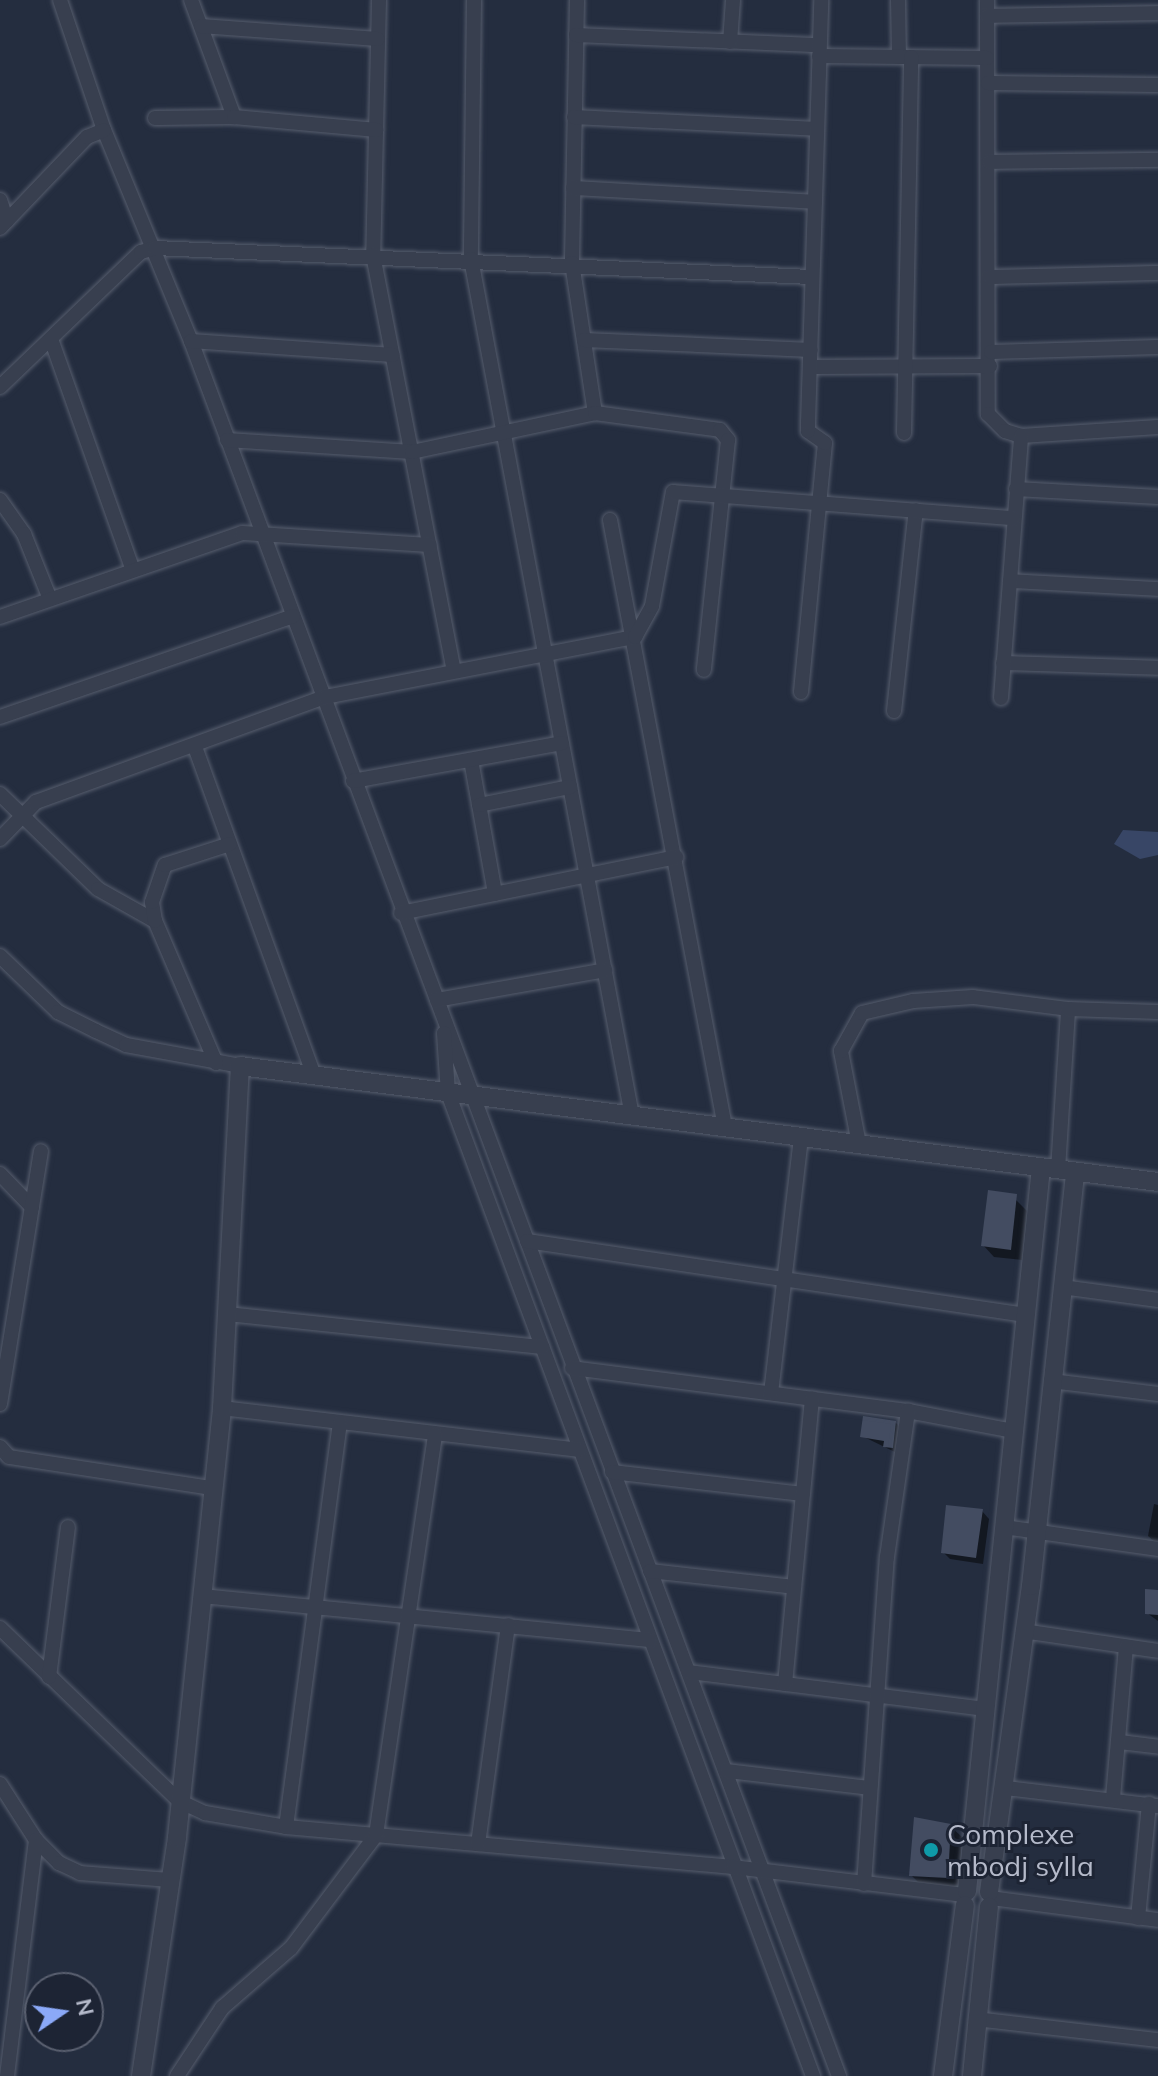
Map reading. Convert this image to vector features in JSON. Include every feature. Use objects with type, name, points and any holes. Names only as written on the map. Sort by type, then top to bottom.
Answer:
[{"type":"street","points":[[60,0],[104,130],[191,341],[325,697],[401,913],[439,1006],[572,1368],[765,1871],[839,2076]]},
{"type":"street","points":[[191,0],[234,117]]},
{"type":"street","points":[[379,0],[373,255],[454,670]]},
{"type":"street","points":[[474,0],[471,259],[632,1116]]},
{"type":"street","points":[[577,0],[572,263],[595,413]]},
{"type":"street","points":[[730,42],[733,0]]},
{"type":"street","points":[[801,692],[825,443],[808,431],[821,0]]},
{"type":"street","points":[[898,0],[905,57],[904,433]]},
{"type":"street","points":[[987,0],[991,359],[988,414],[1005,431],[1021,436],[1158,427]]},
{"type":"street","points":[[987,16],[1158,13]]},
{"type":"street","points":[[201,26],[378,39]]},
{"type":"street","points":[[576,35],[730,42],[905,57],[987,58]]},
{"type":"street","points":[[988,83],[1158,85]]},
{"type":"street","points":[[155,118],[234,117],[376,130]]},
{"type":"street","points":[[574,117],[817,129]]},
{"type":"street","points":[[4,224],[87,137],[104,130]]},
{"type":"street","points":[[989,162],[1158,160]]},
{"type":"street","points":[[573,188],[815,202]]},
{"type":"street","points":[[0,200],[4,224]]},
{"type":"street","points":[[0,387],[141,252],[155,248],[572,263],[812,277]]},
{"type":"street","points":[[990,277],[1158,273]]},
{"type":"street","points":[[51,339],[133,570]]},
{"type":"street","points":[[584,340],[811,350]]},
{"type":"street","points":[[191,341],[393,355]]},
{"type":"street","points":[[810,367],[905,366],[1158,347]]},
{"type":"street","points":[[227,440],[412,452],[595,413],[720,430],[728,440],[704,670]]},
{"type":"street","points":[[1001,698],[1021,436]]},
{"type":"street","points":[[1016,489],[1158,497]]},
{"type":"street","points":[[635,637],[652,606],[673,492],[1013,518]]},
{"type":"street","points":[[0,500],[24,534],[50,599]]},
{"type":"street","points":[[894,711],[916,510]]},
{"type":"street","points":[[610,520],[635,637],[725,1127]]},
{"type":"street","points":[[0,617],[242,533],[430,545]]},
{"type":"street","points":[[1010,581],[1158,589]]},
{"type":"street","points":[[0,717],[293,616]]},
{"type":"street","points":[[0,839],[21,815],[46,798],[195,747],[325,697],[635,637]]},
{"type":"street","points":[[1003,663],[1158,668]]},
{"type":"street","points":[[353,781],[562,743]]},
{"type":"street","points":[[195,747],[314,1075]]},
{"type":"street","points":[[471,760],[495,894]]},
{"type":"street","points":[[479,805],[570,787]]},
{"type":"street","points":[[0,794],[98,889],[155,921]]},
{"type":"street","points":[[216,1063],[155,921],[155,883],[165,865],[230,844]]},
{"type":"street","points":[[401,913],[676,857]]},
{"type":"street","points":[[0,956],[58,1012],[96,1031],[126,1045],[216,1063],[1158,1182]]},
{"type":"street","points":[[439,1006],[605,970]]},
{"type":"street","points":[[859,1144],[841,1051],[869,1008],[973,997],[1068,1009],[1158,1012]]},
{"type":"street","points":[[439,1006],[448,1093],[813,2076]]},
{"type":"street","points":[[972,2076],[989,1899],[1006,1788],[1062,1287],[1058,1170],[1068,1009]]},
{"type":"street","points":[[141,2076],[179,1801],[222,1408],[240,1066]]},
{"type":"street","points":[[771,1393],[801,1137]]},
{"type":"street","points":[[0,1404],[41,1151]]},
{"type":"street","points":[[943,2076],[966,1897],[1026,1315],[1058,1170]]},
{"type":"street","points":[[0,1174],[32,1207]]},
{"type":"street","points":[[527,1241],[785,1276],[1026,1315]]},
{"type":"street","points":[[1062,1287],[1158,1300]]},
{"type":"street","points":[[227,1314],[542,1347]]},
{"type":"street","points":[[1023,1345],[1055,1351]]},
{"type":"street","points":[[572,1368],[1015,1425],[1047,1422]]},
{"type":"street","points":[[1051,1381],[1158,1394]]},
{"type":"street","points":[[785,1684],[812,1398]]},
{"type":"street","points":[[222,1408],[580,1450]]},
{"type":"street","points":[[864,1884],[887,1557],[908,1411]]},
{"type":"street","points":[[286,1827],[340,1423]]},
{"type":"street","points":[[177,2076],[222,2008],[291,1948],[376,1835],[435,1434]]},
{"type":"street","points":[[0,1447],[9,1457],[212,1488]]},
{"type":"street","points":[[612,1472],[803,1494]]},
{"type":"street","points":[[49,1677],[68,1527]]},
{"type":"street","points":[[1004,1527],[1158,1549]]},
{"type":"street","points":[[650,1571],[794,1587]]},
{"type":"street","points":[[201,1596],[650,1640]]},
{"type":"street","points":[[478,1844],[508,1625]]},
{"type":"street","points":[[0,1628],[179,1801],[205,1813],[286,1827],[733,1867],[966,1897],[978,1886],[989,1899],[1158,1920]]},
{"type":"street","points":[[1023,1631],[1158,1651]]},
{"type":"street","points":[[1113,1798],[1126,1647]]},
{"type":"street","points":[[689,1672],[985,1709]]},
{"type":"street","points":[[987,1680],[1017,1690]]},
{"type":"street","points":[[1120,1742],[1158,1747]]},
{"type":"street","points":[[727,1771],[870,1788]]},
{"type":"street","points":[[0,1784],[36,1840],[59,1863],[80,1873],[169,1880]]},
{"type":"street","points":[[1006,1788],[1154,1805],[1138,1918]]},
{"type":"street","points":[[7,2076],[36,1840]]},
{"type":"street","points":[[976,2019],[1158,2040]]},
{"type":"water","points":[[1123,830],[1158,832],[1158,855],[1140,859],[1114,844]]},
{"type":"building","points":[[988,1190],[1017,1194],[1011,1250],[981,1246]]},
{"type":"building","points":[[863,1416],[896,1421],[893,1448],[883,1447],[884,1441],[860,1437]]},
{"type":"building","points":[[946,1505],[983,1509],[976,1558],[941,1553]]},
{"type":"building","points":[[1145,1589],[1158,1590],[1158,1615],[1145,1614]]},
{"type":"building","name":"Complexe mbodj sylla","points":[[914,1817],[951,1824],[948,1878],[909,1876]]},
{"type":"place","name":"Complexe mbodj sylla","points":[[931,1850]]}]
